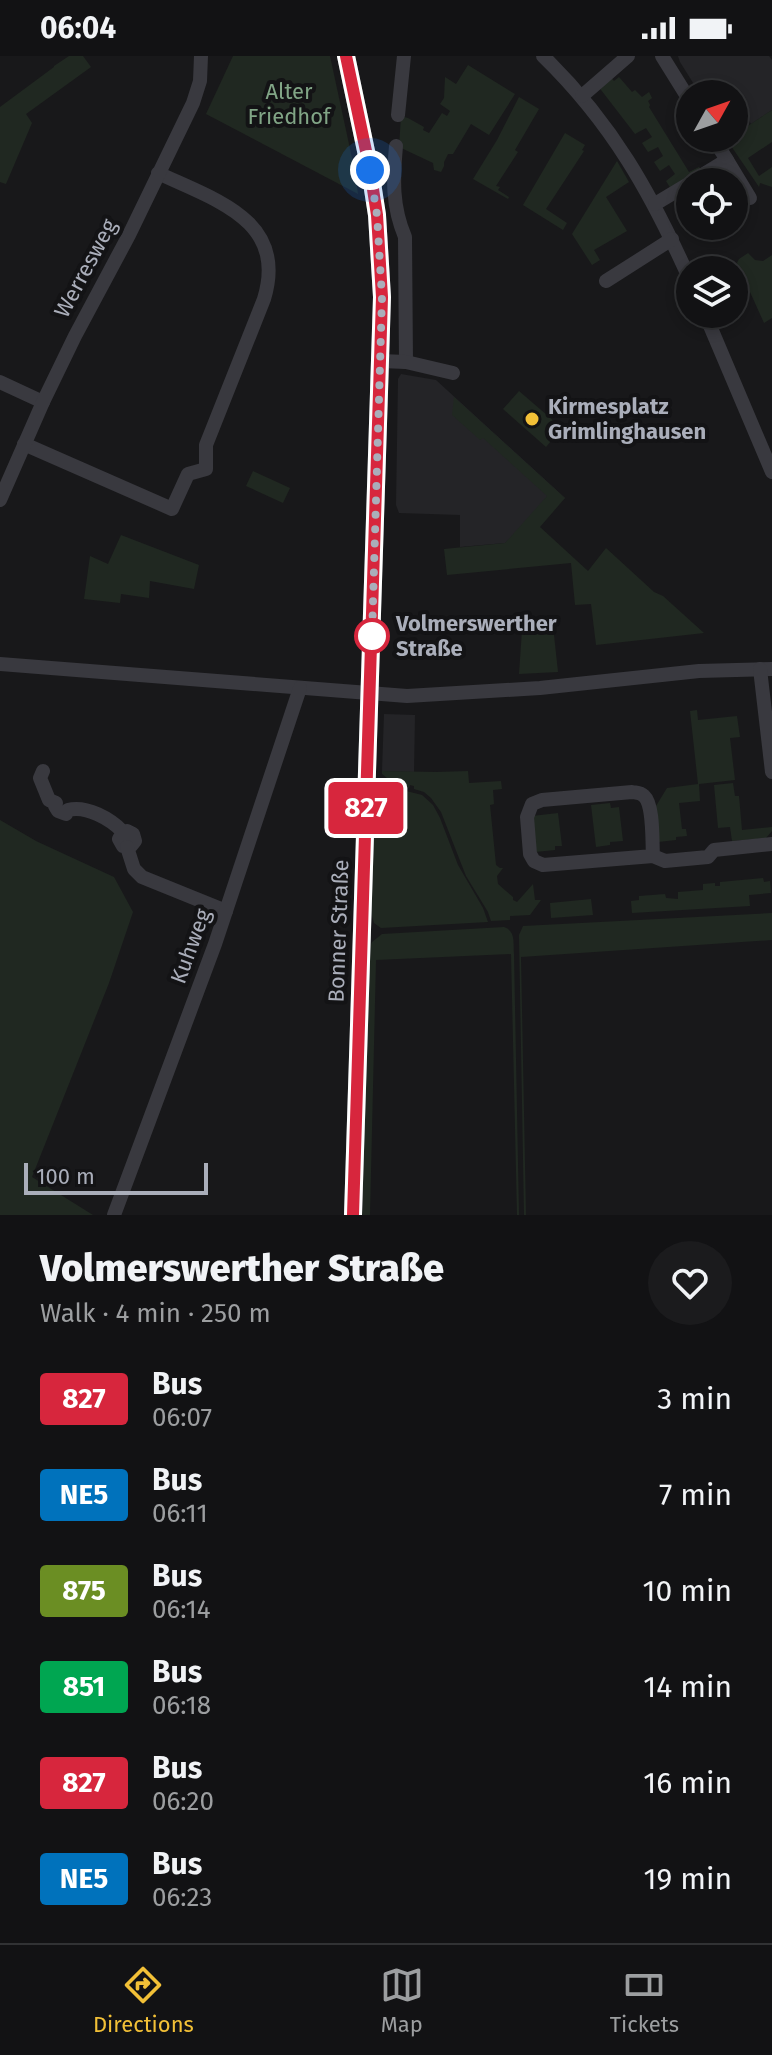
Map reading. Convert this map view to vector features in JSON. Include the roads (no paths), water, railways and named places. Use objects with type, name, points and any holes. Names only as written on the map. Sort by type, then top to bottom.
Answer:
[{"type":"main road","name":"Bonner Straße","points":[[346,56],[377,215],[382,297],[364,694],[353,1215]]},
{"type":"street","name":"Werresweg","points":[[0,500],[43,402],[129,235],[197,91],[201,56]]},
{"type":"street","points":[[398,115],[404,56]]},
{"type":"street","points":[[543,56],[582,96],[624,151],[655,204],[679,256]]},
{"type":"street","points":[[582,96],[628,56]]},
{"type":"street","points":[[662,56],[677,80]]},
{"type":"street","points":[[396,146],[393,194],[405,237],[406,362]]},
{"type":"street","points":[[722,152],[750,198]]},
{"type":"street","points":[[714,168],[727,160]]},
{"type":"street","points":[[24,444],[172,509],[188,474],[206,469],[206,445],[268,287],[268,262],[257,232],[242,215],[158,173]]},
{"type":"street","points":[[655,204],[676,191]]},
{"type":"street","points":[[606,281],[672,239]]},
{"type":"street","points":[[711,328],[772,472]]},
{"type":"street","points":[[381,361],[406,362],[453,373]]},
{"type":"street","points":[[0,382],[43,402]]},
{"type":"street","points":[[0,664],[407,696],[540,688],[699,671],[766,669],[772,772]]},
{"type":"street","name":"Kuhweg","points":[[114,1215],[226,911],[300,688]]},
{"type":"street","points":[[43,771],[40,778],[49,800],[56,803],[58,811],[66,814],[68,810],[79,807],[115,823],[125,840],[134,869],[142,877],[226,911]]},
{"type":"street","points":[[653,856],[650,807],[640,793],[542,800],[532,804],[528,812],[530,854],[540,865],[653,856],[665,861],[708,857],[714,850],[772,844]]},
{"type":"place","name":"Kirmesplatz Grimlinghausen","points":[[532,419]]},
{"type":"place","name":"Volmerswerther Straße","points":[[372,636]]},
{"type":"park label","name":"Alter Friedhof","points":[[289,104]]}]
